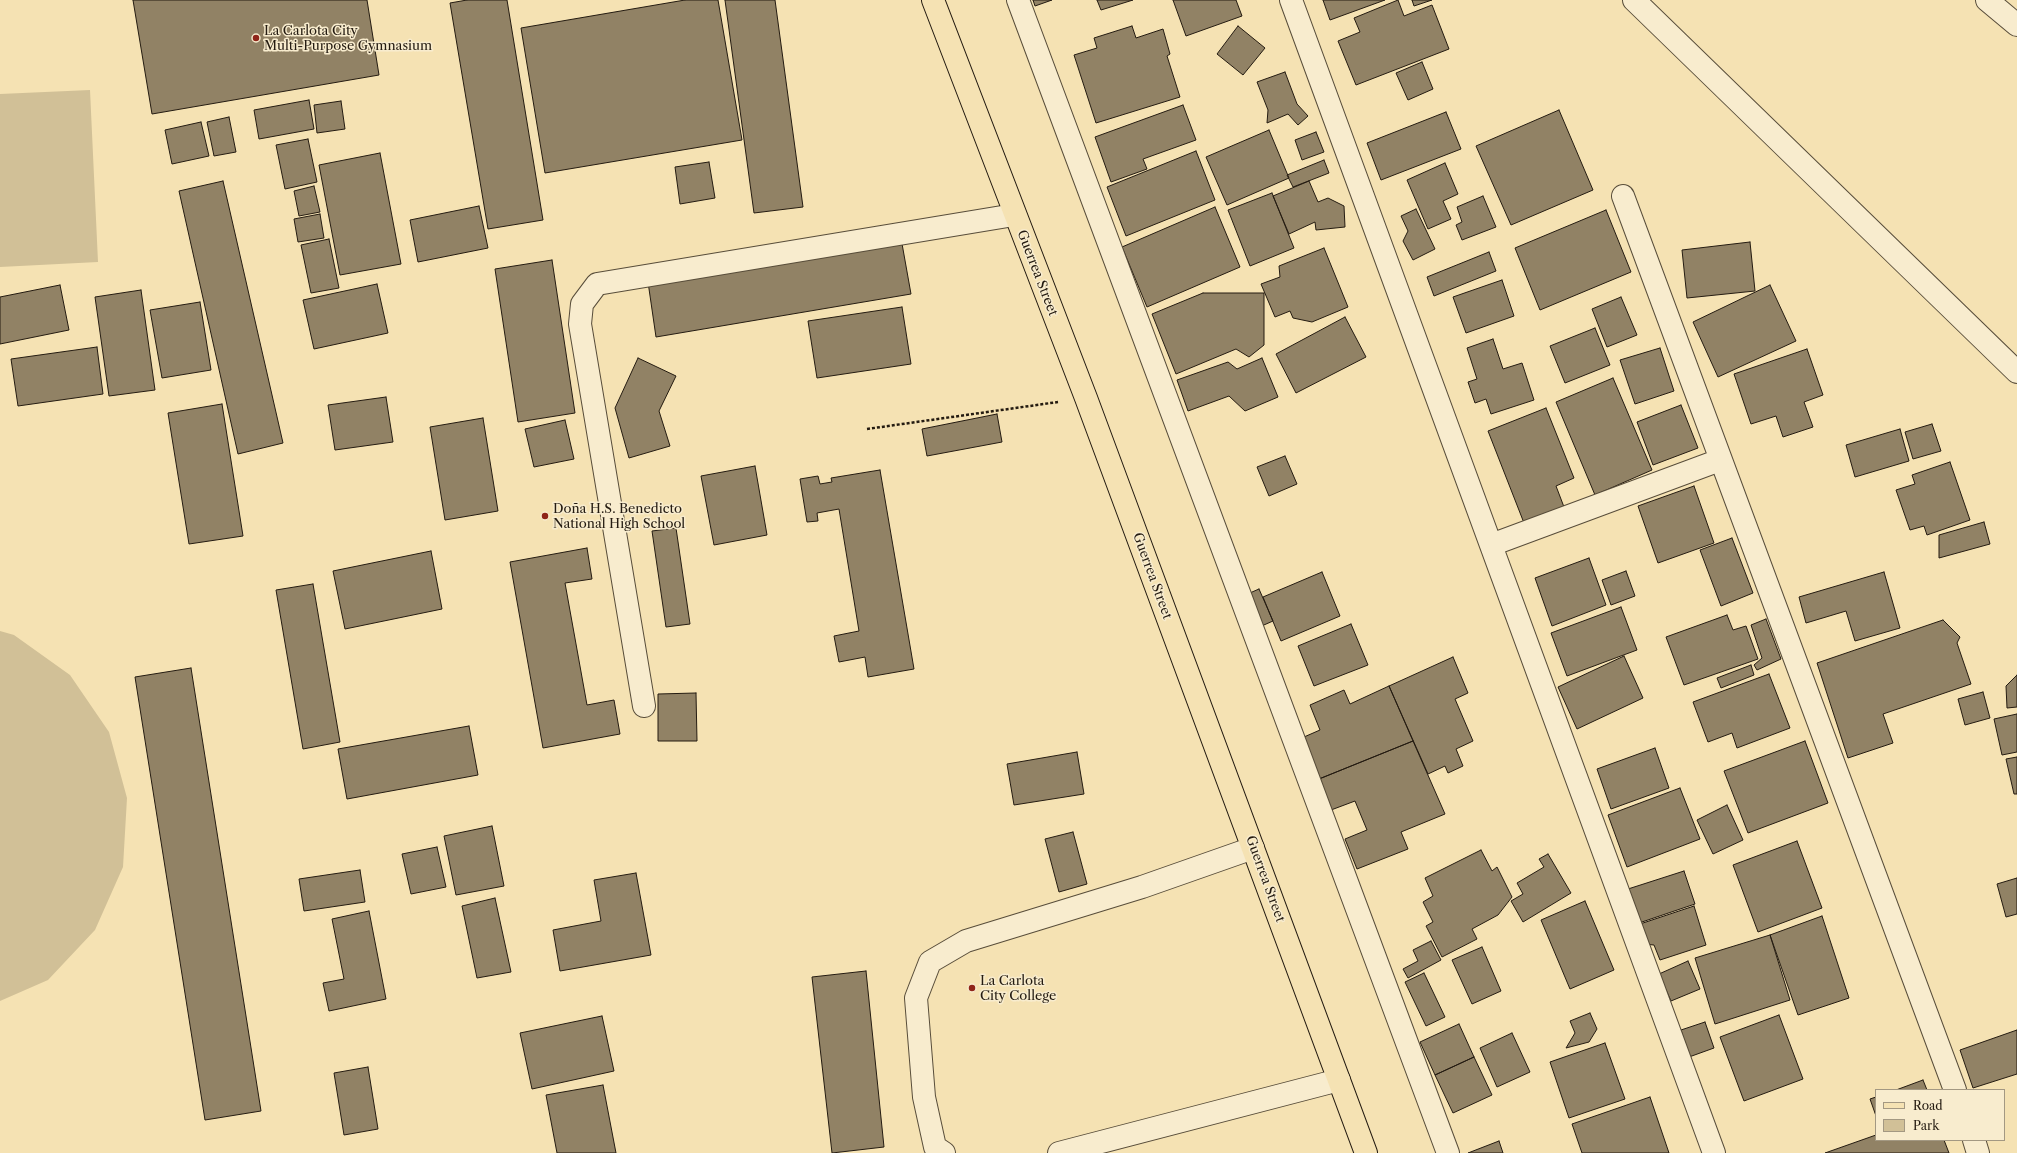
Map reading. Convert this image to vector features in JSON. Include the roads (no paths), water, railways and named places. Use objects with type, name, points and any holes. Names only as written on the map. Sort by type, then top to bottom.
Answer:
[{"type":"main road","name":"Guerrea Street","points":[[933,0],[1014,215],[1086,398],[1366,1153]]},
{"type":"street","points":[[1018,0],[1448,1153]]},
{"type":"street","points":[[1291,0],[1714,1153]]},
{"type":"street","points":[[1634,0],[2017,372]]},
{"type":"street","points":[[1987,0],[2017,25]]},
{"type":"street","points":[[1622,196],[1955,1089]]},
{"type":"street","points":[[644,706],[580,324],[582,304],[597,284],[1014,215]]},
{"type":"street","points":[[1491,545],[1720,460]]},
{"type":"street","points":[[944,1153],[935,1147],[924,1097],[917,1014],[916,998],[930,962],[966,941],[1142,887],[1253,848]]},
{"type":"street","points":[[1059,1153],[1339,1080]]},
{"type":"street","points":[[1974,1141],[1978,1153]]},
{"type":"place","name":"La Carlota City Multi-Purpose Gymnasium","points":[[256,38]]},
{"type":"place","name":"Doña H.S. Benedicto National High School","points":[[545,516]]},
{"type":"place","name":"La Carlota City College","points":[[972,988]]}]
